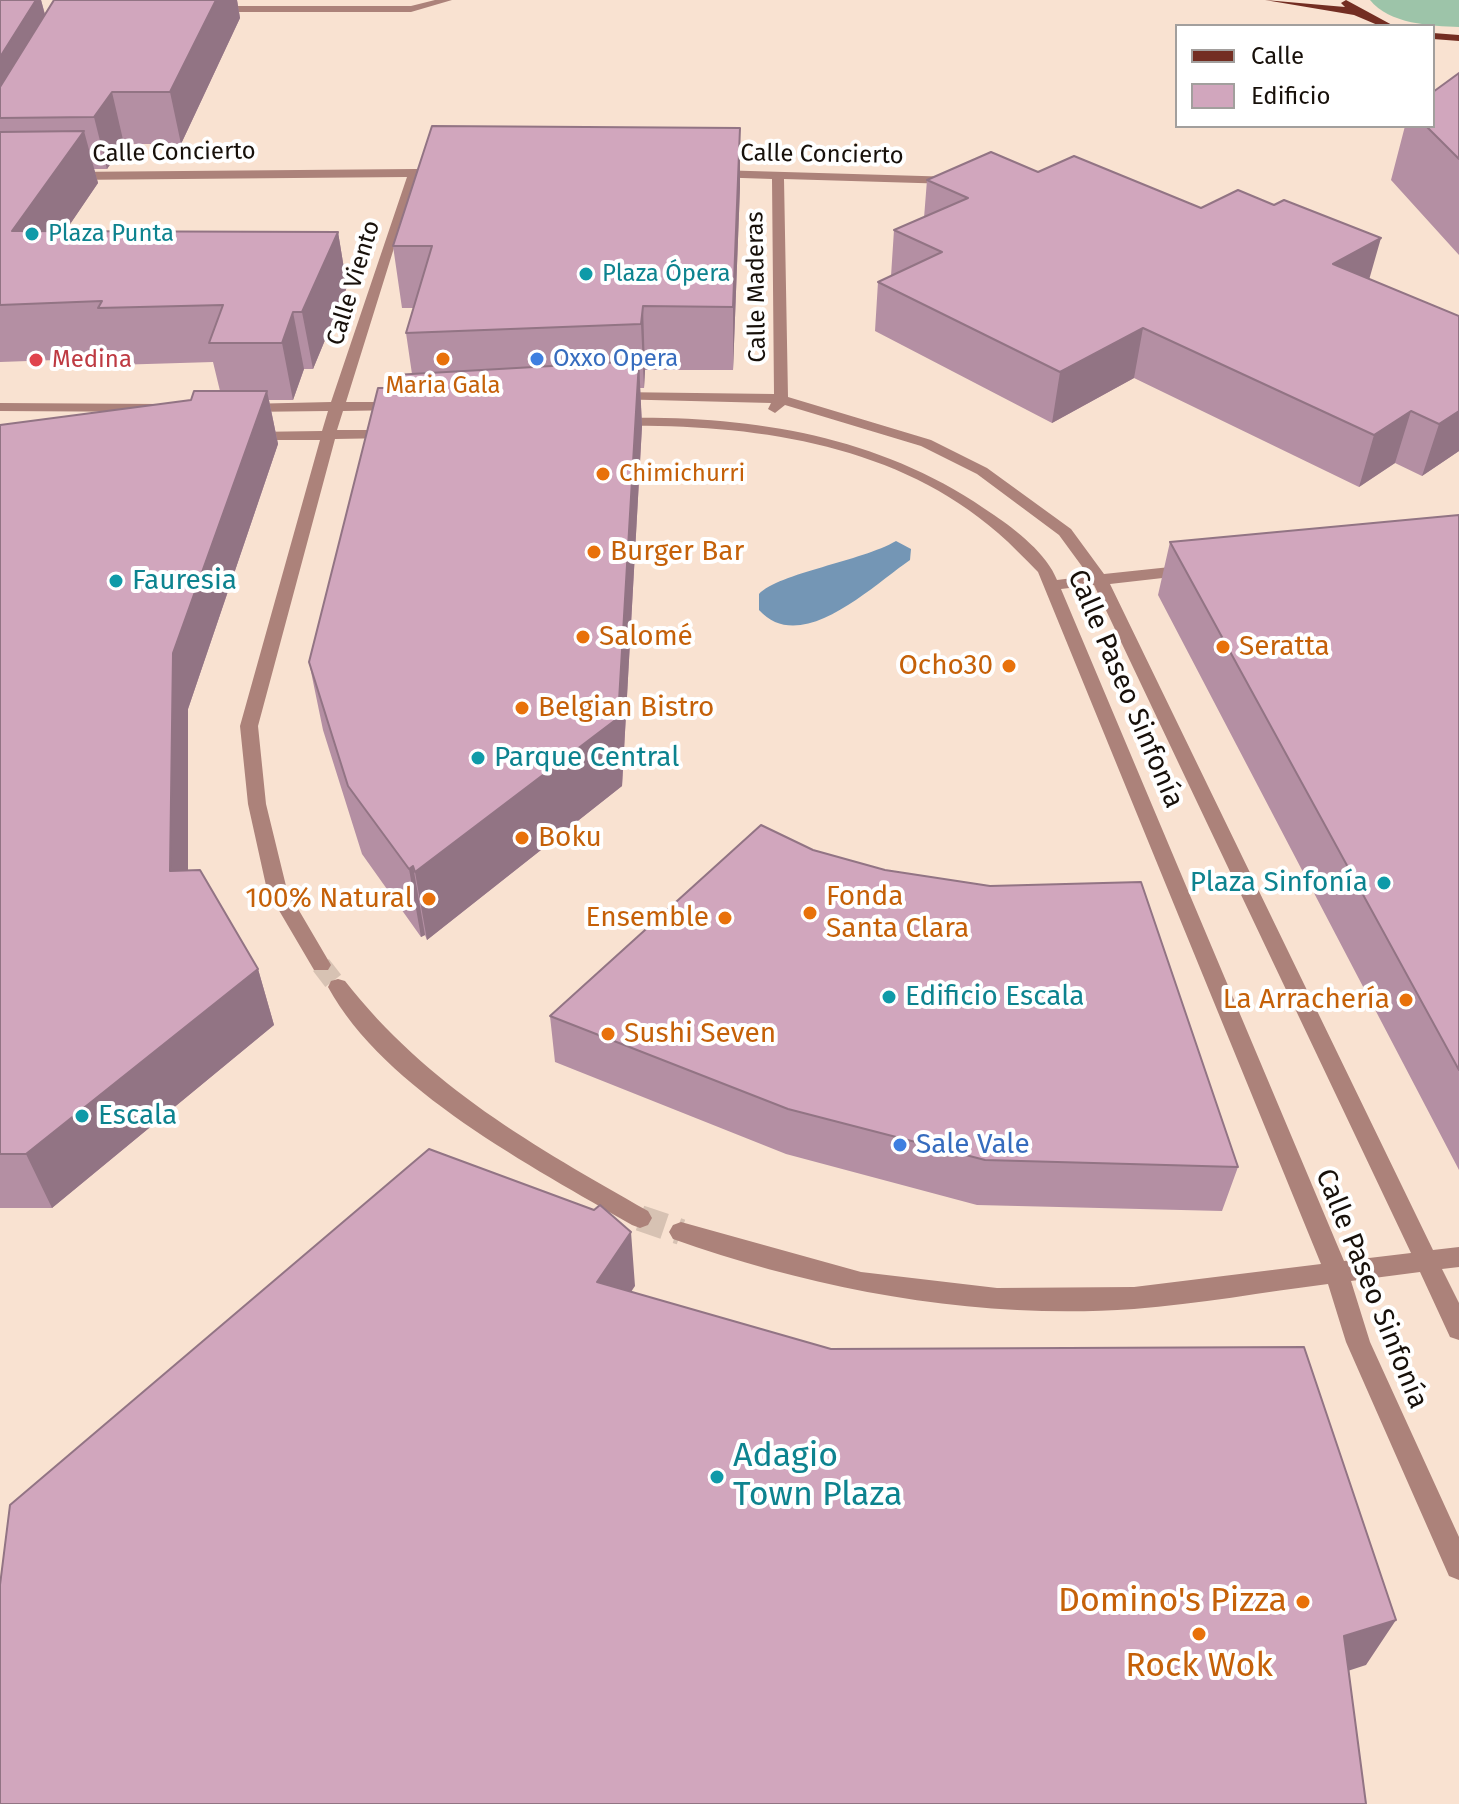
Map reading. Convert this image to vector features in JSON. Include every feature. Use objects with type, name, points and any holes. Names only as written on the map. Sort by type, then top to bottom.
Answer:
[{"type":"main road","points":[[1270,0],[1356,12],[1384,24]]},
{"type":"main road","points":[[1344,0],[1356,12]]},
{"type":"main road","points":[[1435,36],[1459,38]]},
{"type":"street","points":[[204,9],[411,9],[447,0]]},
{"type":"street","name":"Calle Viento","points":[[321,965],[277,890],[257,804],[249,726],[328,436],[407,187],[415,173]]},
{"type":"street","name":"Calle Concierto","points":[[48,177],[466,173]]},
{"type":"street","name":"Calle Concierto","points":[[700,174],[966,181]]},
{"type":"street","name":"Calle Maderas","points":[[778,175],[781,399]]},
{"type":"street","name":"Calle Paseo Sinfonía","points":[[599,397],[781,399],[926,443],[982,471],[1065,532],[1100,580],[1459,1329]]},
{"type":"street","points":[[765,426],[781,399]]},
{"type":"street","points":[[223,408],[413,406]]},
{"type":"street","points":[[0,407],[175,408]]},
{"type":"street","name":"Calle Paseo Sinfonía","points":[[590,424],[636,421],[765,426],[834,444],[947,490],[991,519],[1027,549],[1054,585],[1337,1273],[1358,1342],[1459,1567]]},
{"type":"street","points":[[230,436],[404,434]]},
{"type":"street","points":[[1054,585],[1201,569]]},
{"type":"street","points":[[338,987],[351,1007],[397,1055],[461,1106],[510,1143],[640,1218]]},
{"type":"street","points":[[681,1232],[861,1282],[997,1299],[1134,1298],[1459,1257]]},
{"type":"green space","points":[[1370,0],[1459,0],[1459,27],[1399,19]]},
{"type":"water","points":[[896,541],[911,549],[910,560],[836,612],[795,626],[776,622],[759,610],[759,594],[769,587]]},
{"type":"building","points":[[0,0],[36,0],[0,57]]},
{"type":"building","points":[[54,0],[216,0],[170,92],[112,92],[94,117],[0,118],[0,87]]},
{"type":"building","points":[[1459,73],[1459,159],[1428,128],[1435,128],[1435,91]]},
{"type":"building","name":"Plaza Ópera","points":[[432,126],[740,128],[733,307],[643,306],[641,324],[406,333],[432,246],[393,246]]},
{"type":"building","points":[[84,131],[12,231],[338,232],[302,312],[293,312],[282,343],[209,343],[223,305],[98,308],[102,301],[0,305],[0,132]]},
{"type":"building","points":[[991,152],[1038,172],[1074,156],[1201,208],[1238,190],[1274,205],[1284,200],[1381,238],[1333,264],[1459,316],[1459,411],[1439,424],[1411,411],[1374,435],[1143,328],[1060,372],[878,282],[942,252],[894,230],[968,198],[927,180]]},
{"type":"building","name":"Parque Central","points":[[639,361],[618,718],[415,872],[413,866],[409,869],[348,786],[309,662],[378,388],[390,388],[394,375]]},
{"type":"building","points":[[194,391],[267,391],[173,653],[170,871],[200,870],[258,969],[26,1154],[0,1154],[0,425],[191,400]]},
{"type":"building","name":"Plaza Sinfonía","points":[[1459,515],[1459,1070],[1170,542]]},
{"type":"building","name":"Edificio Escala","points":[[761,825],[813,850],[885,870],[990,886],[1141,882],[1238,1167],[985,1160],[788,1109],[550,1016]]},
{"type":"building","name":"Adagio Town Plaza","points":[[429,1149],[594,1210],[600,1205],[631,1232],[597,1282],[831,1349],[1304,1347],[1396,1620],[1344,1636],[1366,1804],[0,1804],[0,1585],[10,1505]]},
{"type":"tunnel","points":[[321,965],[338,987]]},
{"type":"tunnel","points":[[640,1218],[681,1232]]},
{"type":"place","name":"Plaza Punta","points":[[32,234]]},
{"type":"place","name":"Plaza Ópera","points":[[586,274]]},
{"type":"place","name":"Maria Gala","points":[[443,359]]},
{"type":"place","name":"Oxxo Opera","points":[[537,359]]},
{"type":"place","name":"Medina","points":[[36,360]]},
{"type":"place","name":"Chimichurri","points":[[603,474]]},
{"type":"place","name":"Burger Bar","points":[[594,552]]},
{"type":"place","name":"Fauresia","points":[[116,581]]},
{"type":"place","name":"Salomé","points":[[583,637]]},
{"type":"place","name":"Seratta","points":[[1223,647]]},
{"type":"place","name":"Ocho30","points":[[1009,666]]},
{"type":"place","name":"Belgian Bistro","points":[[522,708]]},
{"type":"place","name":"Parque Central","points":[[478,758]]},
{"type":"place","name":"Boku","points":[[522,838]]},
{"type":"place","name":"Plaza Sinfonía","points":[[1384,883]]},
{"type":"place","name":"100% Natural","points":[[429,899]]},
{"type":"place","name":"Fonda Santa Clara","points":[[810,913]]},
{"type":"place","name":"Ensemble","points":[[725,918]]},
{"type":"place","name":"Edificio Escala","points":[[889,997]]},
{"type":"place","name":"La Arrachería","points":[[1406,1000]]},
{"type":"place","name":"Sushi Seven","points":[[608,1034]]},
{"type":"place","name":"Escala","points":[[82,1116]]},
{"type":"place","name":"Sale Vale","points":[[900,1145]]},
{"type":"place","name":"Adagio Town Plaza","points":[[717,1477]]},
{"type":"place","name":"Domino's Pizza","points":[[1303,1602]]},
{"type":"place","name":"Rock Wok","points":[[1199,1634]]}]
